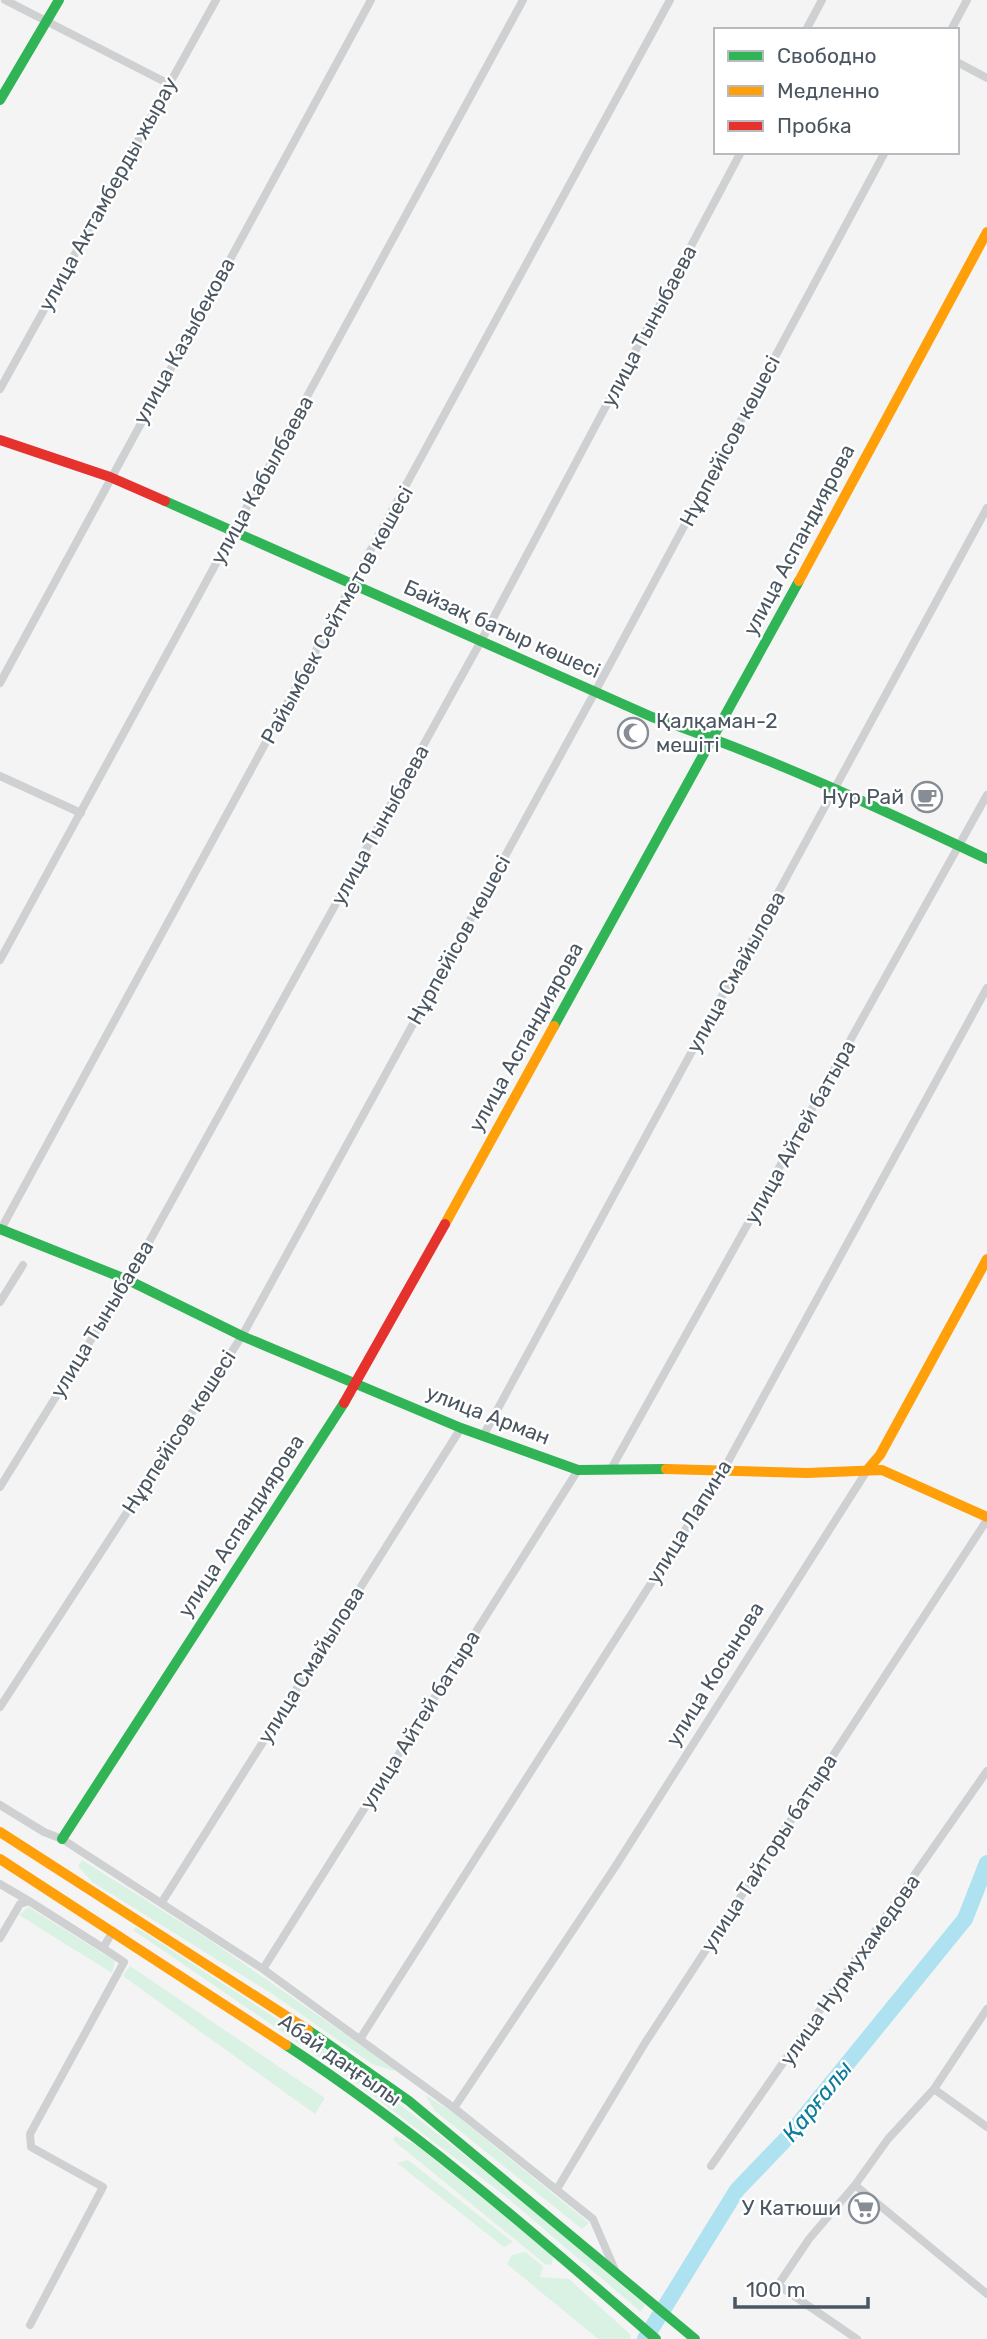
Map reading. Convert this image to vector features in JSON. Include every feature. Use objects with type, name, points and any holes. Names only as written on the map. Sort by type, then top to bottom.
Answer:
[{"type":"street","points":[[5,0],[169,84]]},
{"type":"street","points":[[0,100],[59,0]]},
{"type":"street","name":"улица Актамберды жырау","points":[[0,388],[216,0]]},
{"type":"street","name":"улица Казыбекова","points":[[0,683],[370,0]]},
{"type":"street","name":"улица Кабылбаева","points":[[0,960],[523,0]]},
{"type":"street","name":"Райымбек Сейтметов көшесі","points":[[1,1229],[670,0]]},
{"type":"street","points":[[807,28],[822,0]]},
{"type":"street","points":[[952,28],[967,0]]},
{"type":"street","points":[[959,63],[987,78]]},
{"type":"street","name":"улица Тыныбаева","points":[[0,1487],[128,1280],[481,641],[740,154]]},
{"type":"street","name":"Нұрпейісов көшесі","points":[[0,1707],[242,1336],[595,692],[884,154]]},
{"type":"street","name":"улица Аспандиярова","points":[[62,1839],[357,1382],[714,738],[987,232]]},
{"type":"street","name":"Байзақ батыр көшесі","points":[[0,440],[110,477],[652,717],[714,738],[836,788],[987,859]]},
{"type":"street","name":"улица Смайылова","points":[[483,1436],[987,508]]},
{"type":"street","points":[[0,776],[81,813]]},
{"type":"street","name":"улица Айтей батыра","points":[[611,1469],[987,795]]},
{"type":"street","name":"улица Лапина","points":[[360,2039],[724,1469],[987,988]]},
{"type":"street","name":"улица Арман","points":[[1,1229],[128,1280],[242,1336],[357,1382],[461,1428],[578,1470],[724,1469],[807,1473],[868,1469],[901,1476],[987,1518]]},
{"type":"street","name":"улица Косынова","points":[[454,2108],[615,1867],[868,1469],[880,1455],[987,1259]]},
{"type":"street","points":[[0,1302],[23,1265]]},
{"type":"street","name":"улица Смайылова","points":[[162,1902],[461,1428]]},
{"type":"street","name":"улица Айтей батыра","points":[[263,1969],[578,1470]]},
{"type":"street","name":"улица Тайторы батыра","points":[[557,2189],[651,2033],[987,1518]]},
{"type":"street","name":"улица Нурмухамедова","points":[[711,2166],[987,1771]]},
{"type":"street","points":[[0,1805],[44,1832],[62,1839],[263,1969],[454,2108],[593,2219],[615,2270]]},
{"type":"street","name":"Абай даңғылы","points":[[0,1832],[320,2037],[409,2101],[695,2339]]},
{"type":"street","name":"Абай даңғылы","points":[[0,1859],[341,2081],[497,2201],[656,2339]]},
{"type":"street","points":[[0,1884],[124,1962],[30,2134],[31,2147],[103,2187],[30,2325]]},
{"type":"street","points":[[0,1938],[20,1904],[29,1901]]},
{"type":"street","points":[[103,1948],[113,1931]]},
{"type":"street","points":[[857,2339],[778,2285],[809,2239],[855,2185],[888,2139],[934,2089],[987,2009]]},
{"type":"street","points":[[934,2089],[987,2127]]},
{"type":"street","points":[[855,2185],[987,2294]]},
{"type":"green space","points":[[82,1860],[211,1941],[395,2069],[394,2071],[372,2064],[271,1993],[92,1882],[78,1866]]},
{"type":"green space","points":[[28,1907],[115,1961],[112,1973],[19,1915]]},
{"type":"green space","points":[[136,1927],[357,2071],[509,2190],[645,2305],[641,2312],[504,2195],[351,2079],[133,1930]]},
{"type":"green space","points":[[130,1966],[325,2098],[315,2114],[123,1976]]},
{"type":"green space","points":[[425,2095],[451,2111],[589,2223],[582,2229],[435,2111]]},
{"type":"green space","points":[[395,2136],[416,2145],[554,2256],[551,2265],[545,2264],[393,2140]]},
{"type":"green space","points":[[408,2160],[513,2242],[504,2247],[397,2163]]},
{"type":"green space","points":[[525,2252],[543,2266],[540,2277],[569,2279],[631,2335],[630,2339],[598,2339],[507,2264],[512,2255]]},
{"type":"waterway","name":"Қарғалы","points":[[645,2339],[737,2190],[786,2139],[965,1919],[987,1863]]},
{"type":"traffic: fast","points":[[0,100],[59,0]]},
{"type":"traffic: fast","points":[[165,501],[652,717],[780,765],[987,859]]},
{"type":"traffic: fast","points":[[554,1026],[799,581]]},
{"type":"traffic: fast","points":[[0,1229],[128,1280],[242,1336],[461,1428],[578,1470],[666,1469]]},
{"type":"traffic: fast","points":[[62,1839],[344,1403]]},
{"type":"traffic: fast","points":[[308,2030],[409,2101],[695,2339]]},
{"type":"traffic: fast","points":[[286,2045],[430,2149],[656,2339]]},
{"type":"traffic: slow","points":[[799,581],[987,232]]},
{"type":"traffic: slow","points":[[445,1224],[554,1026]]},
{"type":"traffic: slow","points":[[868,1469],[880,1455],[987,1259]]},
{"type":"traffic: slow","points":[[666,1469],[807,1473],[882,1470],[987,1517]]},
{"type":"traffic: slow","points":[[0,1832],[308,2030]]},
{"type":"traffic: slow","points":[[0,1859],[286,2045]]},
{"type":"traffic: jam","points":[[0,440],[110,477],[165,501]]},
{"type":"traffic: jam","points":[[344,1403],[445,1224]]},
{"type":"place","name":"Қалқаман-2 мешіті","points":[[633,733]]},
{"type":"place","name":"Нур Рай","points":[[927,797]]},
{"type":"place","name":"У Катюши","points":[[864,2208]]}]
